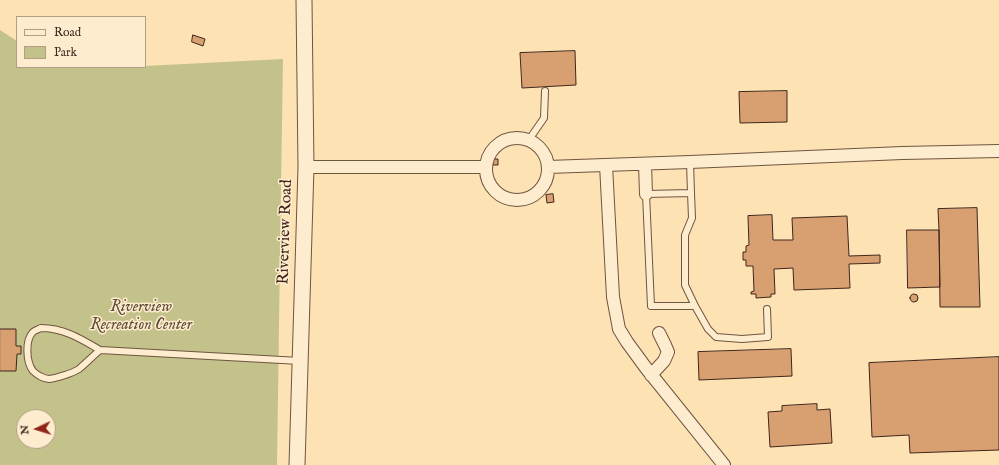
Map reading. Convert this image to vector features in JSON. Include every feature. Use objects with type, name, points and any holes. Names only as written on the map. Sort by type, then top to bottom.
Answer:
[{"type":"street","name":"Riverview Road","points":[[297,465],[306,166],[304,0]]},
{"type":"street","points":[[513,138],[528,141],[533,143],[543,152],[548,167],[547,174],[544,184],[537,192],[522,199],[513,200],[502,196],[495,190],[489,181],[486,167],[489,156],[495,147],[501,142],[513,138]]},
{"type":"street","points":[[548,167],[999,151]]},
{"type":"street","points":[[645,164],[646,194]]},
{"type":"street","points":[[606,165],[614,296],[619,329],[651,375],[724,465]]},
{"type":"street","points":[[306,166],[486,167]]},
{"type":"street","points":[[651,375],[664,361],[668,352],[659,333]]},
{"type":"lane","points":[[528,141],[544,118],[545,91]]},
{"type":"lane","points":[[690,162],[692,218],[685,235],[685,285],[695,306],[708,329],[716,337],[742,339],[768,337],[767,309]]},
{"type":"lane","points":[[691,193],[646,194],[651,306],[695,306]]},
{"type":"lane","points":[[100,350],[77,370],[51,379],[44,378],[33,370],[30,364],[28,343],[33,332],[41,328],[52,328],[77,337],[100,350],[300,361]]},
{"type":"green space","name":"Riverview Recreation Center","points":[[0,30],[16,40],[16,68],[146,68],[146,66],[283,59],[277,465],[0,465]]},
{"type":"building","points":[[193,35],[205,39],[203,46],[192,42]]},
{"type":"building","points":[[575,51],[576,85],[522,88],[520,53]]},
{"type":"building","points":[[787,91],[787,122],[740,123],[739,92]]},
{"type":"building","points":[[491,159],[498,159],[498,165],[491,165]]},
{"type":"building","points":[[553,194],[554,202],[547,203],[546,195]]},
{"type":"building","points":[[977,208],[980,307],[940,307],[938,209]]},
{"type":"building","points":[[772,215],[773,240],[793,240],[792,218],[847,216],[849,256],[880,255],[880,263],[849,264],[850,288],[794,290],[793,268],[774,269],[775,294],[771,294],[771,297],[756,298],[756,294],[751,294],[751,292],[754,291],[753,266],[746,266],[746,260],[743,260],[743,252],[746,252],[746,246],[749,245],[748,216]]},
{"type":"building","points":[[907,230],[939,230],[940,287],[908,288]]},
{"type":"building","points":[[914,294],[917,295],[917,301],[914,302],[911,301],[910,298],[911,295]]},
{"type":"building","points":[[0,329],[16,329],[16,346],[21,346],[21,354],[17,354],[16,371],[0,371]]},
{"type":"building","points":[[791,349],[792,376],[699,380],[698,352]]},
{"type":"building","points":[[999,357],[999,450],[910,453],[909,435],[872,437],[869,363]]},
{"type":"building","points":[[817,404],[817,410],[830,409],[832,443],[770,447],[768,412],[782,411],[782,406]]}]
